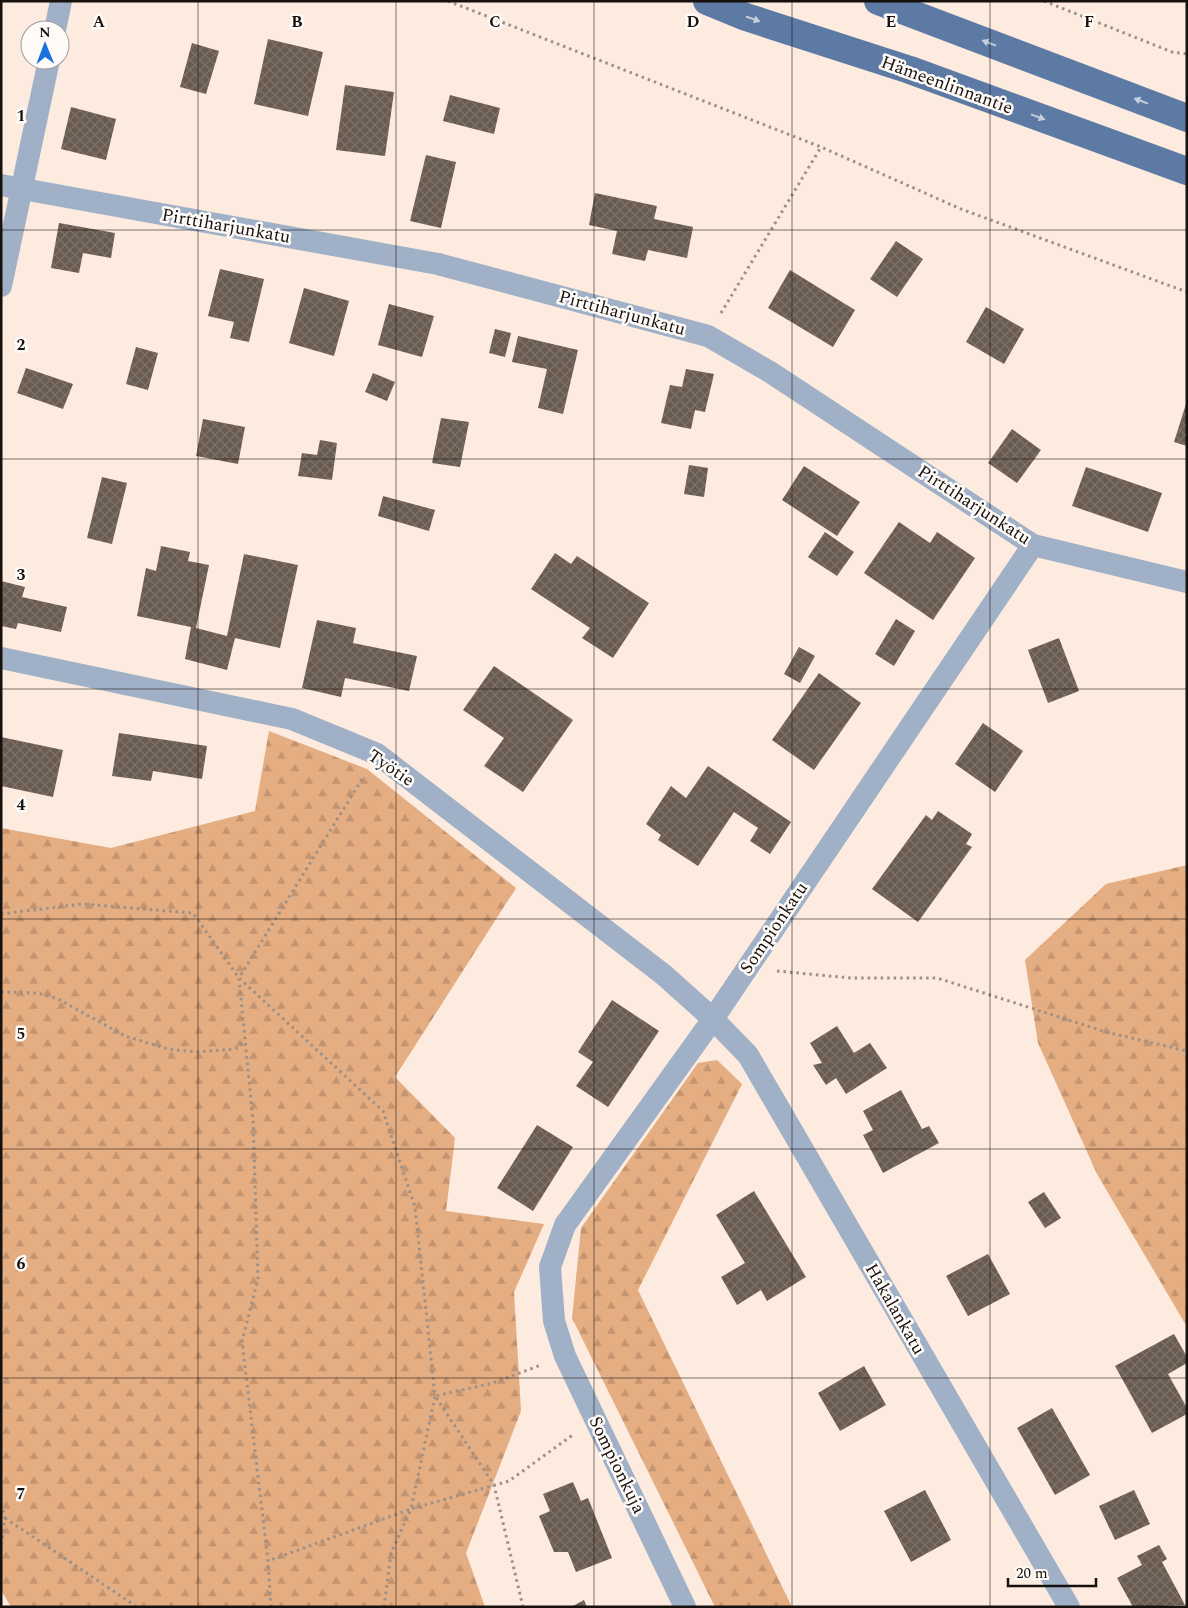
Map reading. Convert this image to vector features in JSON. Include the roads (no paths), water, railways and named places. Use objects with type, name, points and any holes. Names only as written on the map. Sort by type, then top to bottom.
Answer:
[{"type":"main road","name":"Hämeenlinnantie","points":[[707,1],[746,17],[910,70],[1187,171]]},
{"type":"main road","points":[[878,1],[1187,118]]},
{"type":"street","points":[[57,20],[61,1]]},
{"type":"street","points":[[1,286],[12,188],[46,70]]},
{"type":"street","name":"Pirttiharjunkatu","points":[[12,188],[438,264],[708,336],[770,372],[1032,545],[1187,582]]},
{"type":"street","name":"Sompionkatu","points":[[554,1321],[550,1267],[565,1225],[713,1019],[1032,545]]},
{"type":"street","name":"Työtie","points":[[1,658],[292,719],[377,754],[664,974],[713,1019]]},
{"type":"street","name":"Hakalankatu","points":[[713,1019],[748,1055],[1069,1607]]},
{"type":"street","name":"Sompionkuja","points":[[554,1321],[565,1356],[685,1607]]}]
